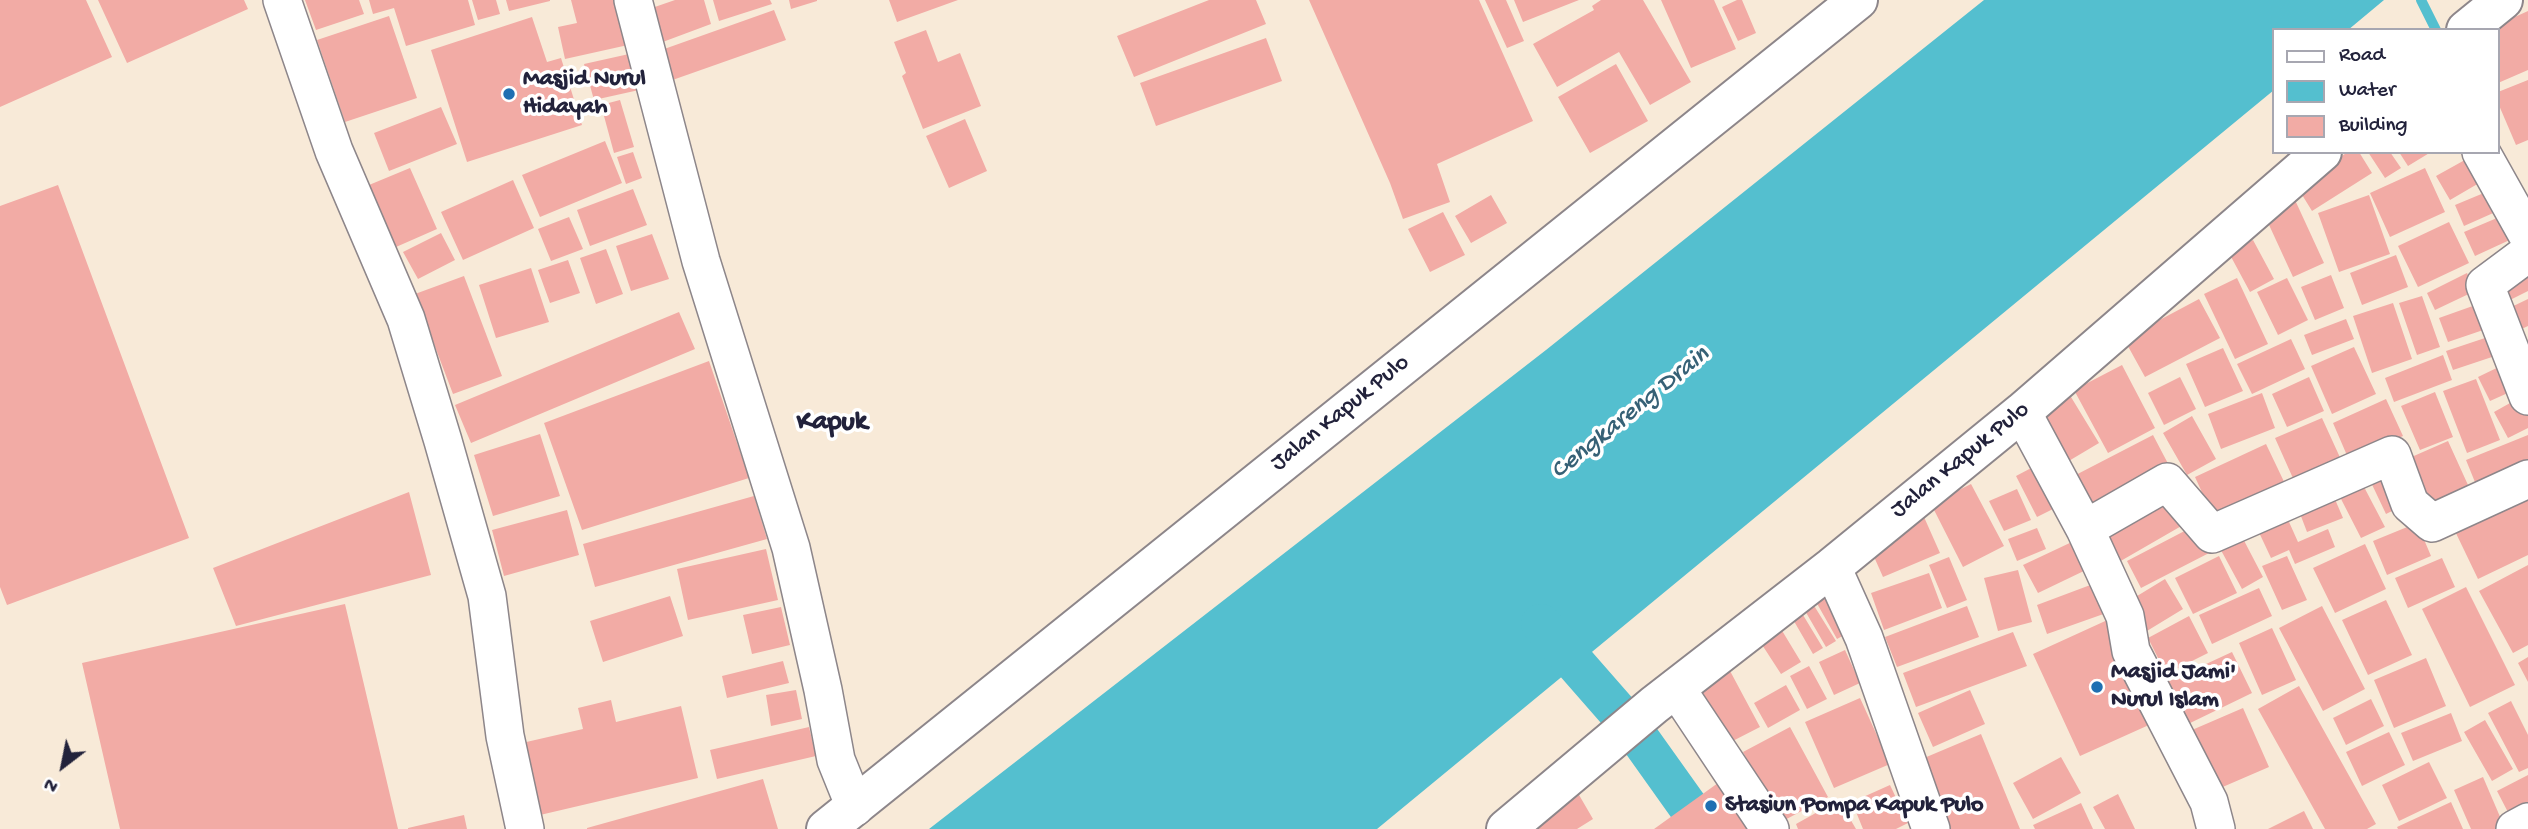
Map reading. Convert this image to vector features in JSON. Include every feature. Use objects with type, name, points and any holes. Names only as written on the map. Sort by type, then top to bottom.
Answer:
[{"type":"main road","name":"Jalan Kapuk Pulo","points":[[840,818],[1857,0]]},
{"type":"main road","points":[[2468,28],[2503,0]]},
{"type":"main road","name":"Jalan Kapuk Pulo","points":[[1506,829],[1665,697],[1832,567],[2022,412],[2320,154]]},
{"type":"street","points":[[282,0],[334,151],[406,319],[443,441],[487,596],[505,736],[524,829]]},
{"type":"street","points":[[633,0],[701,261],[791,548],[836,760],[840,818]]},
{"type":"street","points":[[2482,154],[2528,236]]},
{"type":"street","points":[[2528,253],[2485,285],[2528,396]]},
{"type":"street","points":[[2022,412],[2085,529],[2124,616],[2131,651],[2209,802],[2216,829]]},
{"type":"street","points":[[2085,529],[2167,482],[2212,534],[2392,455],[2410,504],[2431,523],[2528,479]]},
{"type":"street","points":[[1832,567],[1864,638],[1931,829]]},
{"type":"street","points":[[1665,697],[1770,829]]},
{"type":"street","points":[[2515,829],[2528,822]]},
{"type":"water","name":"Cengkareng Drain","points":[[1984,0],[2384,0],[2350,28],[2272,28],[2272,92],[1377,829],[929,829],[1546,350]]},
{"type":"building","points":[[0,0],[86,0],[112,57],[0,107]]},
{"type":"building","points":[[98,0],[244,0],[248,9],[127,63]]},
{"type":"building","points":[[305,0],[359,0],[364,14],[316,30]]},
{"type":"building","points":[[369,0],[468,0],[475,25],[406,46],[394,8],[373,14]]},
{"type":"building","points":[[472,0],[496,0],[500,14],[478,20]]},
{"type":"building","points":[[506,0],[550,0],[550,1],[509,11]]},
{"type":"building","points":[[571,0],[619,0],[637,43],[565,59],[558,27],[577,23]]},
{"type":"building","points":[[675,0],[704,0],[711,24],[660,43],[649,9]]},
{"type":"building","points":[[713,0],[770,0],[772,4],[719,21]]},
{"type":"building","points":[[789,0],[817,0],[817,1],[791,9]]},
{"type":"building","points":[[889,0],[958,0],[897,22]]},
{"type":"building","points":[[1209,0],[1256,0],[1266,24],[1134,77],[1117,36]]},
{"type":"building","points":[[1309,0],[1479,0],[1533,121],[1437,164],[1450,202],[1403,219],[1390,183]]},
{"type":"building","points":[[1485,0],[1506,0],[1524,41],[1507,48]]},
{"type":"building","points":[[1514,0],[1579,0],[1523,22]]},
{"type":"building","points":[[1601,0],[1643,0],[1691,82],[1650,105],[1619,52],[1557,87],[1533,44],[1594,10],[1592,6]]},
{"type":"building","points":[[1661,0],[1714,0],[1736,49],[1691,68]]},
{"type":"building","points":[[1742,0],[1756,33],[1738,41],[1722,7]]},
{"type":"building","points":[[774,10],[786,40],[664,83],[653,53]]},
{"type":"building","points":[[2528,11],[2528,70],[2500,82],[2500,28],[2490,28]]},
{"type":"building","points":[[389,16],[417,98],[345,122],[317,40]]},
{"type":"building","name":"Masjid Nurul Hidayah","points":[[532,17],[547,62],[561,58],[582,125],[467,162],[431,50]]},
{"type":"building","points":[[926,30],[938,62],[960,53],[981,106],[923,129],[902,76],[906,73],[894,42]]},
{"type":"building","points":[[1266,38],[1282,81],[1156,126],[1140,83]]},
{"type":"building","points":[[638,52],[648,88],[594,100],[584,64]]},
{"type":"building","points":[[1616,64],[1648,121],[1590,153],[1558,97]]},
{"type":"building","points":[[2528,80],[2528,140],[2516,145],[2500,108],[2500,91]]},
{"type":"building","points":[[620,100],[634,147],[614,153],[601,105]]},
{"type":"building","points":[[441,107],[457,144],[389,171],[374,133]]},
{"type":"building","points":[[965,119],[987,171],[949,188],[926,136]]},
{"type":"building","points":[[605,141],[622,183],[540,217],[522,175]]},
{"type":"building","points":[[633,152],[642,178],[626,184],[617,157]]},
{"type":"building","points":[[2345,154],[2360,154],[2372,173],[2312,211],[2296,185]]},
{"type":"building","points":[[2369,154],[2391,154],[2401,168],[2385,178]]},
{"type":"building","points":[[2400,154],[2428,154],[2408,166]]},
{"type":"building","points":[[2472,156],[2486,179],[2450,200],[2436,176]]},
{"type":"building","points":[[410,168],[437,229],[396,247],[369,185]]},
{"type":"building","points":[[2425,168],[2445,212],[2390,237],[2370,193]]},
{"type":"building","points":[[513,180],[534,228],[463,260],[441,212]]},
{"type":"building","points":[[58,185],[189,538],[7,605],[0,587],[0,206]]},
{"type":"building","points":[[633,189],[647,225],[590,246],[577,210]]},
{"type":"building","points":[[2491,190],[2500,210],[2464,226],[2455,205]]},
{"type":"building","points":[[1491,195],[1507,223],[1471,243],[1455,216]]},
{"type":"building","points":[[2369,195],[2390,254],[2339,272],[2318,213]]},
{"type":"building","points":[[2295,200],[2324,263],[2293,277],[2264,214]]},
{"type":"building","points":[[1443,212],[1465,255],[1430,272],[1408,229]]},
{"type":"building","points":[[2504,215],[2514,238],[2475,256],[2464,232]]},
{"type":"building","points":[[569,217],[583,249],[551,261],[538,229]]},
{"type":"building","points":[[2449,222],[2469,263],[2418,287],[2398,246]]},
{"type":"building","points":[[441,233],[455,260],[418,279],[403,252]]},
{"type":"building","points":[[652,234],[669,279],[631,291],[616,246]]},
{"type":"building","points":[[2253,240],[2274,279],[2250,292],[2229,253]]},
{"type":"building","points":[[606,249],[623,294],[596,304],[580,258]]},
{"type":"building","points":[[2396,255],[2408,287],[2362,305],[2350,273]]},
{"type":"building","points":[[568,260],[580,293],[550,303],[538,270]]},
{"type":"building","points":[[2528,266],[2528,291],[2504,303],[2494,284]]},
{"type":"building","points":[[531,268],[549,322],[496,338],[479,285]]},
{"type":"building","points":[[2467,273],[2475,291],[2435,310],[2427,293]]},
{"type":"building","points":[[2331,275],[2344,308],[2315,320],[2301,287]]},
{"type":"building","points":[[464,276],[502,376],[453,394],[415,294]]},
{"type":"building","points":[[2237,278],[2268,344],[2235,359],[2204,294]]},
{"type":"building","points":[[2287,278],[2308,320],[2278,335],[2257,292]]},
{"type":"building","points":[[2422,296],[2440,347],[2417,355],[2399,303]]},
{"type":"building","points":[[2199,299],[2220,338],[2145,377],[2124,339]]},
{"type":"building","points":[[2528,299],[2528,326],[2513,333],[2503,311]]},
{"type":"building","points":[[2484,302],[2492,327],[2448,342],[2439,318]]},
{"type":"building","points":[[2393,303],[2412,359],[2372,373],[2353,316]]},
{"type":"building","points":[[679,312],[695,349],[471,443],[455,405]]},
{"type":"building","points":[[2346,319],[2354,339],[2312,355],[2304,335]]},
{"type":"building","points":[[2494,335],[2501,354],[2453,370],[2446,351]]},
{"type":"building","points":[[2291,339],[2305,369],[2252,394],[2237,364]]},
{"type":"building","points":[[2354,347],[2376,394],[2332,414],[2311,366]]},
{"type":"building","points":[[2223,348],[2243,391],[2205,407],[2186,364]]},
{"type":"building","points":[[2443,355],[2452,380],[2394,402],[2385,378]]},
{"type":"building","points":[[709,361],[749,478],[582,530],[544,423]]},
{"type":"building","points":[[2507,363],[2519,388],[2490,401],[2478,377]]},
{"type":"building","points":[[2122,365],[2155,428],[2108,453],[2074,390]]},
{"type":"building","points":[[2180,377],[2196,409],[2164,425],[2148,393]]},
{"type":"building","points":[[2309,377],[2324,411],[2287,427],[2272,394]]},
{"type":"building","points":[[2476,379],[2500,440],[2467,453],[2443,391]]},
{"type":"building","points":[[2435,392],[2453,437],[2420,450],[2401,406]]},
{"type":"building","points":[[2262,393],[2275,428],[2221,449],[2208,414]]},
{"type":"building","points":[[2071,397],[2099,443],[2057,468],[2029,422]]},
{"type":"building","points":[[2519,398],[2528,414],[2528,428],[2508,438],[2494,412]]},
{"type":"building","points":[[2386,399],[2403,436],[2349,460],[2333,423]]},
{"type":"building","points":[[2192,416],[2216,459],[2187,475],[2163,433]]},
{"type":"building","points":[[2322,418],[2343,464],[2296,485],[2275,438]]},
{"type":"building","points":[[540,434],[560,496],[493,516],[474,455]]},
{"type":"building","points":[[2153,435],[2174,475],[2088,520],[2066,480]]},
{"type":"building","points":[[2528,435],[2528,472],[2479,492],[2466,460]]},
{"type":"building","points":[[2448,441],[2473,496],[2431,515],[2407,459]]},
{"type":"building","points":[[2266,444],[2288,490],[2216,523],[2195,477]]},
{"type":"building","points":[[2388,465],[2406,504],[2386,514],[2367,474]]},
{"type":"building","points":[[2035,466],[2057,507],[2037,517],[2016,476]]},
{"type":"building","points":[[1971,484],[2004,546],[1963,567],[1931,504]]},
{"type":"building","points":[[2363,485],[2385,527],[2361,538],[2340,497]]},
{"type":"building","points":[[2171,488],[2190,521],[2112,566],[2093,534]]},
{"type":"building","points":[[2017,489],[2031,520],[2004,531],[1989,501]]},
{"type":"building","points":[[2331,490],[2343,518],[2307,532],[2296,503]]},
{"type":"building","points":[[2528,491],[2528,555],[2478,579],[2453,527]]},
{"type":"building","points":[[409,492],[431,575],[236,626],[213,568]]},
{"type":"building","points":[[754,496],[767,539],[595,587],[583,544]]},
{"type":"building","points":[[567,510],[579,555],[504,576],[492,530]]},
{"type":"building","points":[[2285,513],[2298,542],[2328,529],[2335,547],[2295,564],[2289,550],[2271,558],[2256,526]]},
{"type":"building","points":[[1924,517],[1940,553],[1883,577],[1867,541]]},
{"type":"building","points":[[2417,523],[2431,556],[2387,575],[2373,541]]},
{"type":"building","points":[[2196,525],[2211,552],[2141,588],[2127,561]]},
{"type":"building","points":[[2037,528],[2046,549],[2017,561],[2008,539]]},
{"type":"building","points":[[2238,529],[2263,577],[2242,589],[2216,541]]},
{"type":"building","points":[[2074,541],[2088,569],[2038,593],[2023,565]]},
{"type":"building","points":[[2365,544],[2386,589],[2335,613],[2313,568]]},
{"type":"building","points":[[766,549],[778,600],[688,620],[677,569]]},
{"type":"building","points":[[2219,556],[2237,593],[2193,614],[2175,578]]},
{"type":"building","points":[[2287,556],[2307,600],[2282,610],[2262,566]]},
{"type":"building","points":[[1949,557],[1967,600],[1947,608],[1929,565]]},
{"type":"building","points":[[2442,558],[2455,587],[2408,608],[2395,578]]},
{"type":"building","points":[[2528,565],[2528,645],[2513,653],[2479,591]]},
{"type":"building","points":[[2018,570],[2032,622],[1998,631],[1984,578]]},
{"type":"building","points":[[1929,573],[1942,608],[1884,630],[1871,593]]},
{"type":"building","points":[[2165,579],[2183,609],[2142,634],[2124,604]]},
{"type":"building","points":[[2101,581],[2112,611],[2047,634],[2037,605]]},
{"type":"building","points":[[2466,587],[2515,685],[2470,707],[2422,609]]},
{"type":"building","points":[[2259,588],[2272,616],[2212,644],[2199,615]]},
{"type":"building","points":[[1825,595],[1848,633],[1837,639],[1815,600]]},
{"type":"building","points":[[670,596],[683,636],[603,662],[590,621]]},
{"type":"building","points":[[2386,600],[2412,655],[2368,675],[2342,620]]},
{"type":"building","points":[[345,604],[398,829],[120,829],[82,663]]},
{"type":"building","points":[[1813,604],[1836,641],[1826,647],[1804,609]]},
{"type":"building","points":[[1967,606],[1979,637],[1897,667],[1885,637]]},
{"type":"building","points":[[2322,606],[2365,689],[2323,711],[2279,628]]},
{"type":"building","points":[[781,607],[790,645],[752,654],[743,615]]},
{"type":"building","points":[[1800,610],[1823,648],[1813,654],[1791,616]]},
{"type":"building","points":[[2189,616],[2208,653],[2166,674],[2148,638]]},
{"type":"building","name":"Masjid Jami' Nurul Islam","points":[[2114,617],[2160,720],[2080,756],[2033,654]]},
{"type":"building","points":[[1778,624],[1801,662],[1781,674],[1757,637]]},
{"type":"building","points":[[2272,628],[2296,680],[2262,695],[2239,643]]},
{"type":"building","points":[[2013,632],[2027,666],[1916,707],[1903,673]]},
{"type":"building","points":[[1845,650],[1860,683],[1834,695],[1819,662]]},
{"type":"building","points":[[2232,652],[2252,693],[2186,725],[2165,683]]},
{"type":"building","points":[[2528,657],[2528,682],[2518,663]]},
{"type":"building","points":[[2426,658],[2446,706],[2394,728],[2374,680]]},
{"type":"building","points":[[783,661],[789,683],[727,698],[722,676]]},
{"type":"building","points":[[1809,666],[1827,699],[1807,709],[1790,676]]},
{"type":"building","points":[[1729,669],[1760,727],[1721,747],[1690,690]]},
{"type":"building","points":[[1786,685],[1800,710],[1768,728],[1754,703]]},
{"type":"building","points":[[2299,686],[2376,824],[2367,829],[2325,829],[2258,709]]},
{"type":"building","points":[[796,690],[802,719],[771,726],[766,695]]},
{"type":"building","points":[[1970,690],[1985,724],[1933,747],[1918,713]]},
{"type":"building","points":[[1860,698],[1890,764],[1834,788],[1805,722]]},
{"type":"building","points":[[2371,699],[2384,726],[2346,745],[2333,718]]},
{"type":"building","points":[[611,700],[616,722],[681,706],[698,778],[540,815],[522,743],[583,729],[578,708]]},
{"type":"building","points":[[2511,701],[2528,735],[2528,768],[2519,772],[2488,713]]},
{"type":"building","points":[[2243,708],[2269,767],[2218,789],[2192,730]]},
{"type":"building","points":[[2451,713],[2462,741],[2413,761],[2401,733]]},
{"type":"building","points":[[2485,720],[2513,769],[2492,781],[2464,732]]},
{"type":"building","points":[[809,727],[816,756],[717,779],[710,750]]},
{"type":"building","points":[[1790,727],[1828,797],[1781,822],[1743,752]]},
{"type":"building","points":[[2389,732],[2405,765],[2362,786],[2346,752]]},
{"type":"building","points":[[1981,734],[2020,829],[1945,829],[1917,761]]},
{"type":"building","points":[[2061,757],[2081,793],[2033,819],[2013,783]]},
{"type":"building","points":[[2429,762],[2447,798],[2399,821],[2382,785]]},
{"type":"building","points":[[2528,775],[2528,809],[2511,818],[2497,791]]},
{"type":"building","points":[[2483,777],[2504,826],[2497,829],[2471,829],[2454,790]]},
{"type":"building","points":[[763,779],[778,829],[587,829],[587,828]]},
{"type":"building","name":"Stasiun Pompa Kapuk Pulo","points":[[1718,783],[1752,829],[1654,829]]},
{"type":"building","points":[[1890,785],[1908,823],[1896,829],[1863,829],[1852,802]]},
{"type":"building","points":[[1575,788],[1593,819],[1577,829],[1523,829]]},
{"type":"building","points":[[2118,794],[2135,829],[2105,829],[2093,807]]},
{"type":"building","points":[[1839,800],[1856,829],[1798,829],[1796,824]]},
{"type":"building","points":[[2451,802],[2463,829],[2397,827]]},
{"type":"building","points":[[2081,803],[2093,829],[2035,829],[2033,825]]},
{"type":"building","points":[[2304,811],[2313,829],[2268,829]]},
{"type":"building","points":[[464,815],[467,829],[408,829],[408,828]]},
{"type":"waterway","points":[[2421,0],[2435,28]]},
{"type":"waterway","points":[[1541,624],[1632,728],[1704,829]]},
{"type":"place","name":"Masjid Nurul Hidayah","points":[[509,94]]},
{"type":"place","name":"Masjid Jami' Nurul Islam","points":[[2097,687]]},
{"type":"place","name":"Stasiun Pompa Kapuk Pulo","points":[[1711,806]]},
{"type":"district","name":"Kapuk","points":[[832,424]]}]
